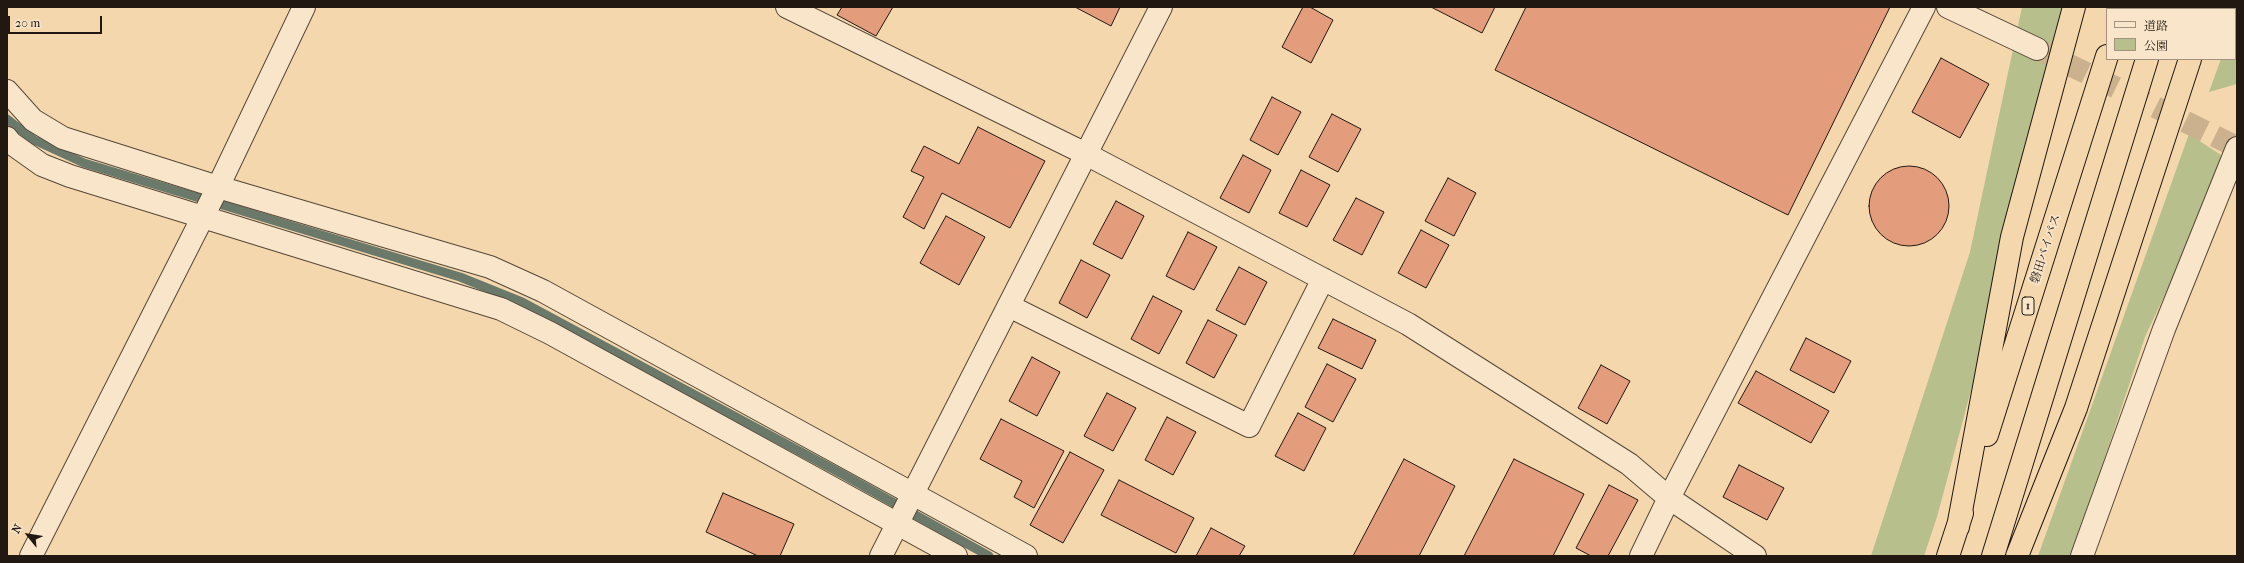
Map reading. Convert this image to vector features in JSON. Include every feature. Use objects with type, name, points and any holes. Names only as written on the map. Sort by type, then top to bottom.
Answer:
[{"type":"highway","points":[[1958,527],[2012,237],[2074,7]]},
{"type":"highway","name":"磐田バイパス","points":[[1948,556],[2106,59]]},
{"type":"highway","points":[[1994,556],[2147,60]]},
{"type":"highway","points":[[2017,556],[2076,408],[2190,60]]},
{"type":"street","points":[[31,556],[218,187],[304,7]]},
{"type":"street","points":[[787,7],[1086,154],[1415,328],[1629,464],[1669,498],[1755,556]]},
{"type":"street","points":[[881,556],[1161,7]]},
{"type":"street","points":[[1642,556],[1669,498],[1924,7]]},
{"type":"street","points":[[1948,7],[2037,49]]},
{"type":"street","points":[[7,91],[33,120],[63,138],[218,187],[490,267],[544,291],[1026,556]]},
{"type":"street","points":[[7,138],[11,143],[42,165],[70,176],[501,309],[550,333],[956,556]]},
{"type":"street","points":[[2082,556],[2164,329],[2237,148]]},
{"type":"street","points":[[1009,306],[1249,426],[1323,279]]},
{"type":"green space","points":[[2022,7],[2072,7],[2064,44],[1937,517],[1924,556],[1871,556],[1970,252]]},
{"type":"green space","points":[[2237,16],[2237,84],[2209,92],[2221,60],[2236,60]]},
{"type":"green space","points":[[2189,134],[2224,157],[2199,221],[2145,337],[2072,556],[2038,556]]},
{"type":"building","points":[[842,7],[893,7],[876,36],[837,15]]},
{"type":"building","points":[[1075,7],[1120,7],[1111,26]]},
{"type":"building","points":[[1303,7],[1310,7],[1333,20],[1311,63],[1282,47]]},
{"type":"building","points":[[1431,7],[1495,7],[1482,33]]},
{"type":"building","points":[[1526,7],[1890,7],[1788,215],[1495,70]]},
{"type":"building","points":[[1941,58],[1989,84],[1960,138],[1912,112]]},
{"type":"building","points":[[1272,97],[1301,112],[1278,155],[1250,140]]},
{"type":"building","points":[[1332,114],[1361,129],[1338,172],[1309,157]]},
{"type":"building","points":[[978,127],[1045,161],[1010,228],[942,193],[924,229],[903,217],[924,177],[911,171],[924,146],[959,164]]},
{"type":"building","points":[[1243,155],[1271,170],[1249,213],[1220,198]]},
{"type":"building","points":[[1901,166],[1917,166],[1931,173],[1942,184],[1949,198],[1949,214],[1946,221],[1937,234],[1931,239],[1917,246],[1901,246],[1887,239],[1876,228],[1869,214],[1869,198],[1876,184],[1887,173]]},
{"type":"building","points":[[1301,170],[1330,185],[1307,227],[1279,213]]},
{"type":"building","points":[[1448,178],[1476,193],[1454,236],[1425,221]]},
{"type":"building","points":[[1356,198],[1384,212],[1362,255],[1333,240]]},
{"type":"building","points":[[1116,201],[1144,216],[1122,259],[1093,244]]},
{"type":"building","points":[[946,216],[985,237],[959,285],[920,263]]},
{"type":"building","points":[[1421,230],[1449,245],[1426,288],[1398,273]]},
{"type":"building","points":[[1188,232],[1217,247],[1194,290],[1166,276]]},
{"type":"building","points":[[1081,260],[1110,275],[1087,318],[1059,303]]},
{"type":"building","points":[[1239,267],[1267,282],[1245,325],[1216,310]]},
{"type":"building","points":[[1153,296],[1182,311],[1159,354],[1131,339]]},
{"type":"building","points":[[1333,319],[1376,340],[1362,369],[1318,348]]},
{"type":"building","points":[[1208,320],[1237,335],[1214,378],[1186,363]]},
{"type":"building","points":[[1806,338],[1851,361],[1834,393],[1790,370]]},
{"type":"building","points":[[1032,357],[1060,372],[1037,416],[1009,401]]},
{"type":"building","points":[[1327,364],[1356,379],[1333,422],[1305,407]]},
{"type":"building","points":[[1601,365],[1630,381],[1607,424],[1578,408]]},
{"type":"building","points":[[1756,371],[1829,411],[1811,443],[1738,403]]},
{"type":"building","points":[[1107,393],[1136,408],[1113,451],[1084,436]]},
{"type":"building","points":[[1298,413],[1326,428],[1304,471],[1275,456]]},
{"type":"building","points":[[1167,417],[1196,432],[1173,475],[1145,460]]},
{"type":"building","points":[[1001,419],[1064,451],[1034,508],[1014,497],[1022,481],[980,459]]},
{"type":"building","points":[[1070,452],[1104,470],[1063,543],[1030,525]]},
{"type":"building","points":[[1404,459],[1455,486],[1419,556],[1353,556]]},
{"type":"building","points":[[1514,459],[1584,494],[1553,556],[1464,556]]},
{"type":"building","points":[[1739,465],[1784,488],[1767,520],[1723,497]]},
{"type":"building","points":[[1119,480],[1194,518],[1176,553],[1101,515]]},
{"type":"building","points":[[1609,485],[1638,500],[1608,556],[1591,556],[1576,548]]},
{"type":"building","points":[[723,493],[794,524],[780,556],[758,556],[706,532]]},
{"type":"building","points":[[1211,528],[1245,546],[1239,556],[1196,556]]},
{"type":"waterway","points":[[7,119],[34,140],[84,163],[460,277],[522,302],[842,474],[989,556]]},
{"type":"tunnel","points":[[2037,49],[2237,147]]}]
